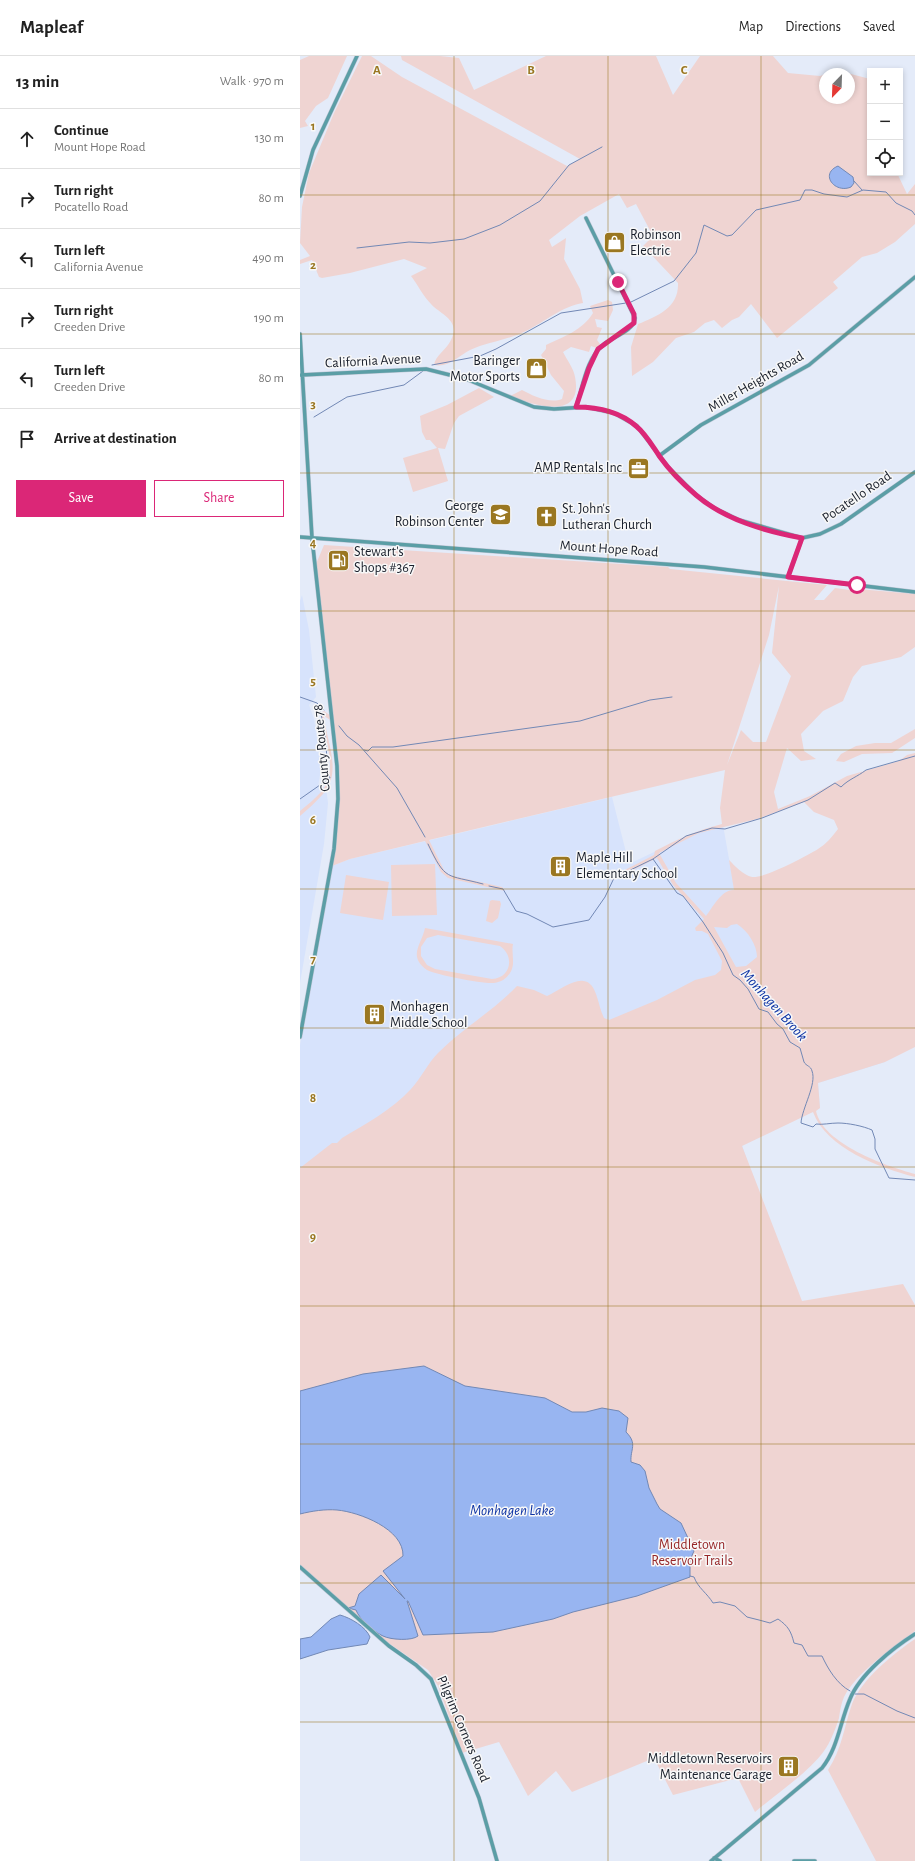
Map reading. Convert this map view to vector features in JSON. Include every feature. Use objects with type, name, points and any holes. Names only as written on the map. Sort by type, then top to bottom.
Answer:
[{"type":"street","points":[[300,196],[313,150],[357,56]]},
{"type":"street","points":[[576,407],[589,368],[598,349],[632,326],[635,321],[634,314],[586,218]]},
{"type":"street","name":"Miller Heights Road","points":[[659,456],[701,426],[809,365],[915,277]]},
{"type":"street","name":"County Route 78","points":[[300,334],[301,375],[312,538],[337,766],[338,799],[334,849],[300,1037]]},
{"type":"street","name":"California Avenue","points":[[301,375],[426,369],[466,379],[534,407],[554,409],[576,407],[601,410],[626,419],[642,432],[659,456],[688,488],[714,508],[739,520],[802,538]]},
{"type":"street","name":"Pocatello Road","points":[[802,538],[820,534],[841,524],[915,472]]},
{"type":"street","name":"Mount Hope Road","points":[[300,537],[704,567],[915,592]]},
{"type":"street","points":[[788,577],[802,538]]},
{"type":"street","name":"Pilgrim Corners Road","points":[[300,1567],[388,1644],[431,1678],[477,1792],[497,1861]]},
{"type":"street","points":[[712,1860],[822,1768],[834,1749],[850,1698],[862,1680],[897,1647],[915,1634]]},
{"type":"street","points":[[712,1860],[720,1861]]},
{"type":"street","points":[[794,1861],[815,1861]]},
{"type":"shaded area","points":[[302,595],[309,630],[316,697],[309,705],[314,719],[321,769],[318,787],[326,787],[328,803],[324,844],[300,983],[300,601]]},
{"type":"shaded area","points":[[612,797],[629,864],[692,834],[723,825],[736,898],[885,1062],[818,1083],[820,1108],[742,1145],[748,1163],[300,1173],[300,1045],[332,866],[350,859]]},
{"type":"green space","points":[[309,56],[347,56],[328,98],[316,106],[305,121],[308,126],[300,128],[300,60]]},
{"type":"green space","points":[[362,56],[371,56],[402,77],[567,166],[580,159],[402,60],[401,56],[440,56],[459,58],[474,90],[546,56],[656,56],[673,95],[700,56],[773,56],[788,73],[819,76],[819,104],[855,104],[855,75],[867,78],[867,176],[898,176],[907,194],[915,184],[915,224],[895,242],[877,253],[862,257],[833,282],[838,288],[777,338],[751,304],[739,317],[732,320],[722,328],[714,320],[705,323],[694,332],[676,338],[653,362],[632,376],[631,347],[638,324],[653,318],[666,310],[675,298],[678,283],[643,246],[653,236],[636,204],[627,208],[619,194],[580,216],[549,240],[552,247],[566,238],[564,259],[580,289],[583,303],[568,307],[519,334],[470,350],[444,365],[434,365],[451,340],[454,327],[448,319],[428,301],[411,276],[427,268],[404,259],[350,273],[322,278],[319,277],[312,260],[300,264],[300,260],[310,256],[300,243],[302,207],[309,173],[334,113]]},
{"type":"green space","points":[[608,300],[612,302],[613,310],[608,321],[595,319],[597,327],[602,328],[597,340],[600,344],[597,348],[591,346],[589,352],[571,347],[563,352],[575,377],[576,391],[572,400],[564,405],[554,407],[531,403],[510,396],[522,390],[536,397],[547,400],[552,401],[562,399],[564,391],[551,375],[541,355],[546,349],[546,345],[566,336],[589,319],[593,313],[590,306]]},
{"type":"green space","points":[[479,388],[494,397],[459,416],[454,423],[445,449],[438,448],[448,481],[413,492],[403,458],[437,448],[430,440],[426,440],[422,432],[420,416],[447,405]]},
{"type":"green space","name":"Middletown Reservoir Trails","points":[[324,545],[668,567],[670,569],[827,585],[814,600],[824,600],[835,588],[857,591],[858,589],[915,594],[915,647],[901,657],[862,666],[853,677],[843,701],[823,711],[801,734],[804,751],[816,759],[801,761],[787,748],[774,792],[778,809],[810,796],[847,776],[899,761],[907,755],[915,753],[915,1047],[885,1062],[818,1083],[820,1108],[816,1111],[821,1123],[830,1134],[843,1143],[857,1152],[873,1159],[915,1174],[915,1177],[886,1168],[856,1155],[830,1136],[820,1125],[813,1112],[742,1146],[802,1301],[903,1284],[915,1305],[915,1631],[876,1661],[849,1688],[841,1705],[839,1718],[831,1740],[824,1751],[801,1775],[755,1812],[738,1778],[673,1795],[654,1758],[572,1792],[556,1771],[528,1796],[499,1742],[462,1753],[438,1686],[428,1670],[387,1642],[300,1570],[300,1168],[332,1143],[337,1143],[342,1138],[378,1116],[404,1097],[415,1085],[438,1053],[498,1004],[517,986],[534,990],[547,996],[574,982],[587,982],[592,986],[596,994],[604,1018],[609,1020],[657,1000],[695,980],[715,975],[721,970],[722,961],[708,934],[702,931],[696,931],[695,928],[704,919],[673,885],[657,858],[611,881],[617,874],[654,855],[655,851],[688,835],[722,824],[720,808],[725,770],[429,840],[444,870],[449,875],[502,887],[505,891],[448,878],[441,872],[425,841],[350,859],[332,866],[337,832],[338,790],[332,721],[324,716],[332,756],[332,776],[329,785],[323,794],[300,816],[300,811],[319,795],[326,784],[330,764],[320,713],[324,711],[331,716],[321,639],[316,564]],"holes":[[[779,586],[772,653],[791,676],[766,742],[753,742],[741,730],[727,765],[769,635]],[[804,802],[814,812],[834,820],[838,829],[829,840],[818,849],[775,871],[758,877],[752,877],[745,874],[729,860],[734,890],[730,890],[722,895],[706,916],[676,883],[659,853],[699,833],[757,819]],[[737,924],[745,930],[757,952],[757,957],[746,966],[736,967],[714,927],[727,928],[731,925]]]},
{"type":"green space","points":[[915,729],[915,738],[892,753],[862,754],[844,762],[836,761],[841,754],[856,746],[875,743],[891,743]]},
{"type":"green space","points":[[435,864],[437,915],[392,916],[391,865]]},
{"type":"green space","points":[[346,875],[389,882],[383,920],[340,913]]},
{"type":"green space","points":[[490,901],[500,901],[501,904],[498,918],[492,923],[486,921]]},
{"type":"green space","points":[[425,928],[513,944],[512,970],[505,979],[494,983],[488,983],[460,979],[427,970],[421,965],[417,955],[417,950]],"holes":[[[438,935],[500,946],[508,955],[509,966],[503,975],[492,979],[435,969],[427,965],[421,956],[421,947],[427,938]]]},
{"type":"green space","points":[[915,1639],[915,1861],[876,1861],[828,1770],[840,1746],[856,1695],[879,1668]]},
{"type":"water","points":[[838,166],[853,177],[854,183],[851,187],[840,188],[831,182],[830,174],[832,169]]},
{"type":"water","name":"Monhagen Lake","points":[[424,1366],[465,1386],[545,1398],[572,1412],[586,1412],[602,1408],[619,1411],[628,1418],[626,1432],[630,1436],[633,1443],[631,1462],[640,1465],[645,1471],[649,1488],[660,1509],[681,1523],[694,1551],[690,1560],[690,1577],[637,1596],[573,1612],[553,1619],[493,1632],[423,1635],[408,1601],[418,1636],[411,1639],[391,1638],[379,1634],[371,1628],[363,1621],[356,1610],[348,1608],[355,1606],[359,1594],[381,1575],[405,1599],[383,1571],[403,1556],[401,1546],[388,1530],[368,1518],[357,1514],[337,1510],[318,1510],[300,1514],[300,1391],[363,1374]]},
{"type":"water","points":[[340,1615],[349,1618],[362,1626],[370,1637],[367,1644],[328,1650],[300,1659],[300,1639],[311,1637],[331,1619]]},
{"type":"waterway","points":[[357,248],[409,242],[430,243],[464,239],[500,225],[540,201],[569,165],[602,147]]},
{"type":"waterway","points":[[854,181],[862,190]]},
{"type":"waterway","points":[[631,302],[674,281],[696,253],[704,225],[727,236],[732,235],[756,210],[800,200],[805,190],[847,197],[863,190],[886,192],[896,203],[912,211],[915,215]]},
{"type":"waterway","points":[[432,365],[480,356],[496,349],[561,313],[626,303]]},
{"type":"waterway","points":[[314,417],[347,397],[404,385],[423,371]]},
{"type":"waterway","name":"Monhagen Brook","points":[[300,697],[317,703],[324,710]]},
{"type":"waterway","points":[[364,750],[368,751],[372,747],[393,747],[580,721],[650,700],[672,697]]},
{"type":"waterway","points":[[300,799],[330,778],[328,773],[325,732],[319,705]]},
{"type":"waterway","name":"Monhagen Brook","points":[[339,726],[347,736],[359,745],[397,788],[425,837]]},
{"type":"waterway","points":[[653,859],[686,836],[712,828],[725,829],[762,818],[808,800],[835,783],[841,787],[866,770],[915,756]]},
{"type":"waterway","name":"Monhagen Brook","points":[[428,844],[439,865],[448,874],[454,877],[483,884]]},
{"type":"waterway","name":"Monhagen Brook","points":[[489,886],[503,889],[516,911],[527,914],[553,927],[589,920],[605,897],[614,878],[653,859],[677,893],[683,896],[703,922],[723,953],[733,975],[748,989],[759,1009],[768,1012],[783,1029],[790,1042],[800,1048],[804,1062],[810,1067],[813,1076],[813,1082],[801,1123],[813,1127],[816,1124],[838,1123],[860,1126],[872,1130],[875,1139],[875,1149],[889,1178],[915,1180]]},
{"type":"waterway","points":[[690,1576],[694,1577],[713,1603],[720,1602],[735,1606],[747,1617],[770,1623],[778,1619],[789,1629],[794,1643],[802,1645],[808,1656],[822,1656],[833,1676],[850,1691]]},
{"type":"waterway","points":[[855,1694],[864,1694],[897,1711],[915,1718]]},
{"type":"place","name":"Robinson Electric","points":[[615,243]]},
{"type":"place","name":"Baringer Motor Sports","points":[[536,369]]},
{"type":"place","name":"AMP Rentals Inc","points":[[638,468]]},
{"type":"place","name":"George Robinson Center","points":[[500,514]]},
{"type":"place","name":"St. John's Lutheran Church","points":[[547,517]]},
{"type":"place","name":"Stewart's Shops #367","points":[[339,560]]},
{"type":"place","name":"Maple Hill Elementary School","points":[[561,866]]},
{"type":"place","name":"Monhagen Middle School","points":[[374,1015]]},
{"type":"place","name":"Middletown Reservoirs Maintenance Garage","points":[[788,1767]]},
{"type":"route","points":[[618,282],[634,314],[635,321],[632,326],[598,349],[589,368],[576,407],[594,408],[607,411],[632,422],[637,426],[664,462],[684,484],[696,495],[726,515],[777,532],[802,538],[788,577],[857,585]]}]
